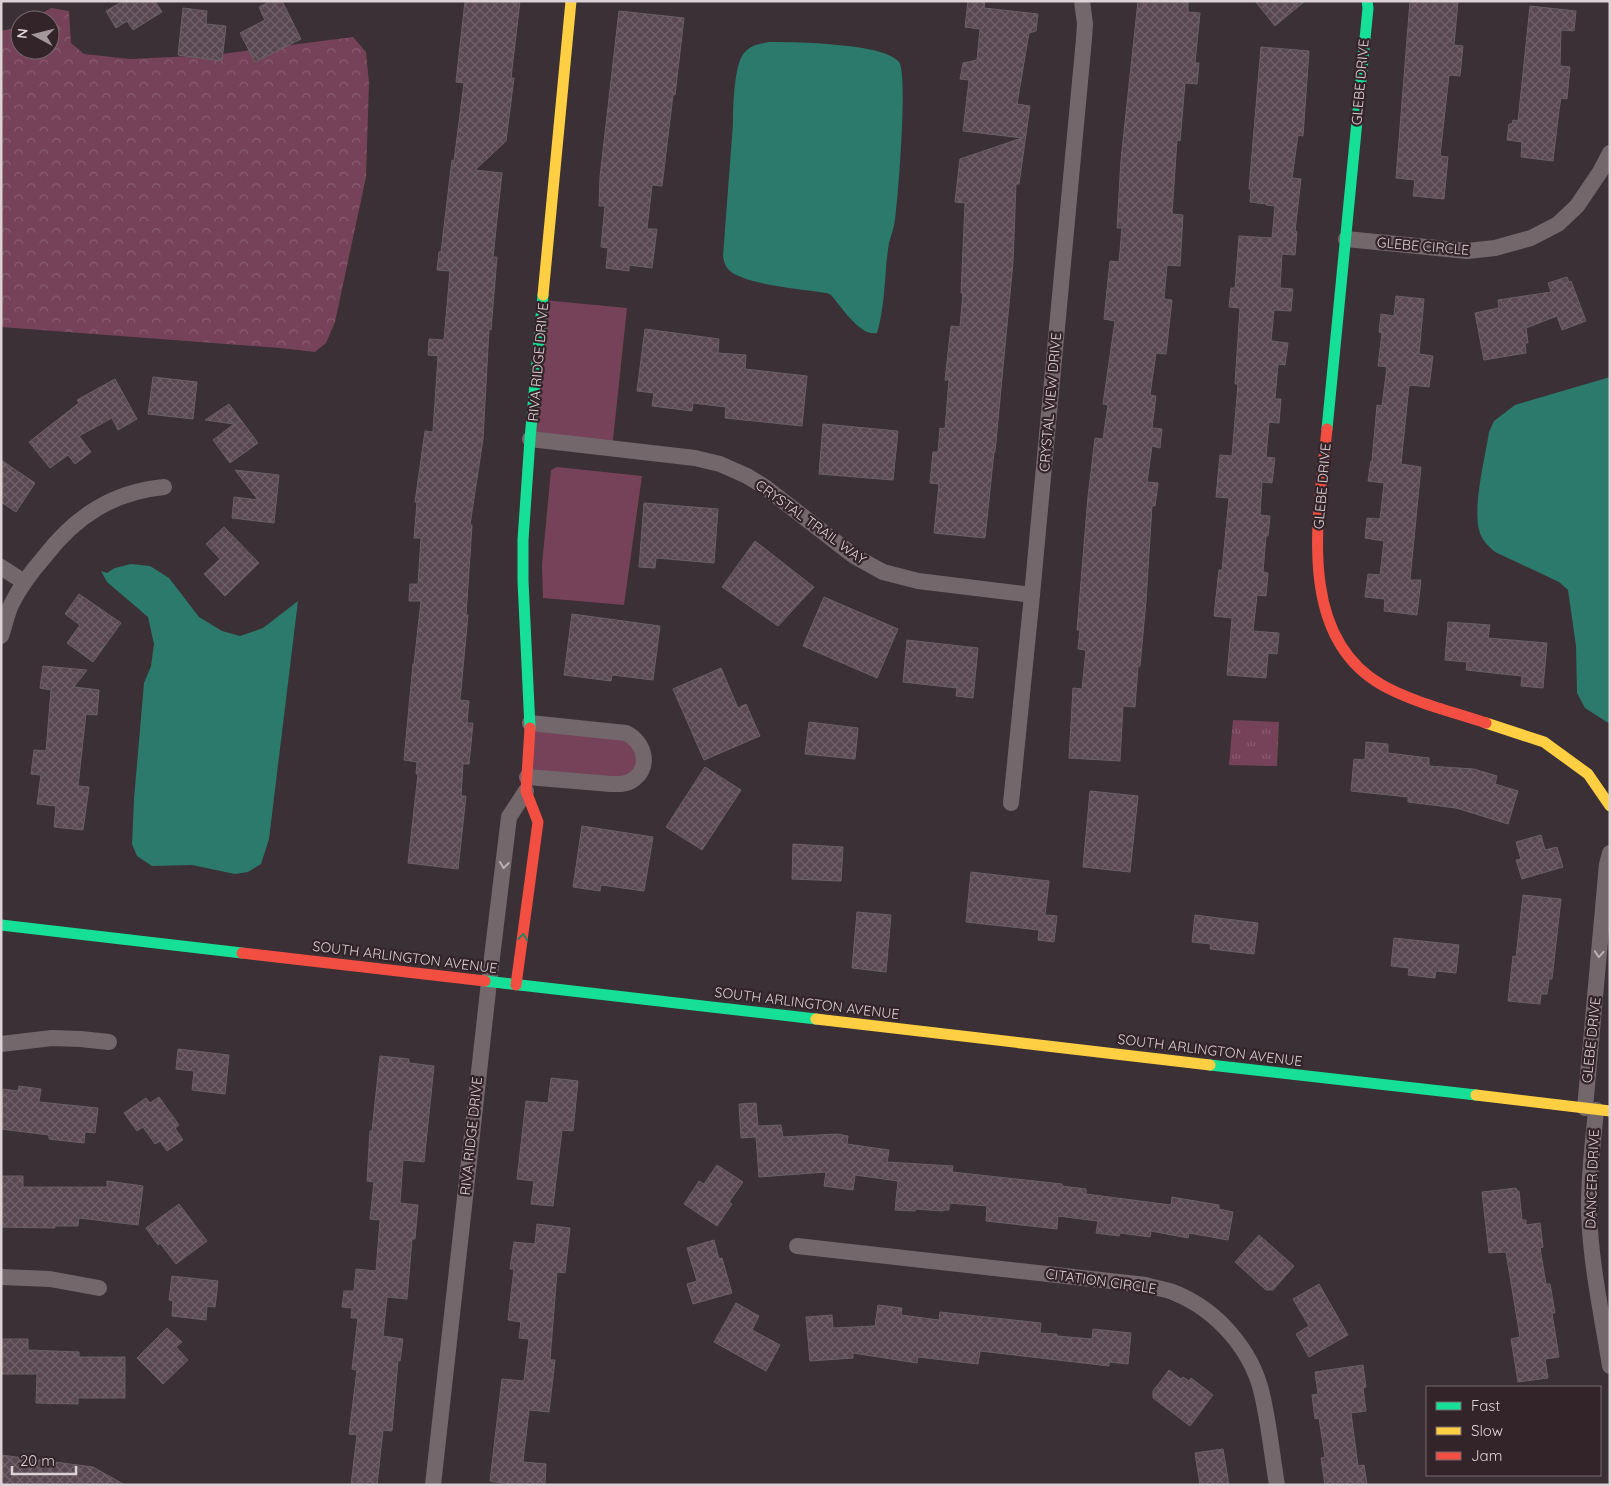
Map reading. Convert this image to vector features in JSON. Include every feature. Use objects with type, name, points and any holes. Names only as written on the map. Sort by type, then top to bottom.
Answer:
[{"type":"street","name":"RIVA RIDGE DRIVE","points":[[516,985],[538,822],[526,784],[530,723],[523,581],[523,540],[530,440],[571,1]]},
{"type":"street","name":"CRYSTAL VIEW DRIVE","points":[[1011,803],[1084,39],[1085,24],[1082,1]]},
{"type":"street","name":"GLEBE DRIVE","points":[[1367,1],[1368,8],[1318,523],[1320,585],[1328,615],[1339,643],[1356,667],[1382,685],[1409,698],[1544,742],[1588,774],[1610,806]]},
{"type":"street","name":"GLEBE CIRCLE","points":[[1346,239],[1467,251],[1494,248],[1531,238],[1558,224],[1577,206],[1600,172],[1610,153]]},
{"type":"street","name":"CRYSTAL TRAIL WAY","points":[[530,440],[695,458],[720,464],[747,476],[765,487],[854,556],[882,572],[918,581],[1032,595]]},
{"type":"street","points":[[1,636],[11,605],[24,582],[55,543],[82,517],[113,500],[136,492],[164,487]]},
{"type":"street","points":[[1,568],[24,582]]},
{"type":"street","points":[[526,784],[629,783],[636,777],[644,762],[642,747],[634,737],[626,733],[530,723]]},
{"type":"street","name":"RIVA RIDGE DRIVE","points":[[433,1485],[488,982],[510,817],[526,784]]},
{"type":"street","name":"GLEBE DRIVE","points":[[1597,1110],[1607,864],[1610,853]]},
{"type":"street","name":"SOUTH ARLINGTON AVENUE","points":[[1,926],[1597,1110]]},
{"type":"street","points":[[1,1044],[62,1038],[109,1042]]},
{"type":"street","name":"DANCER DRIVE","points":[[1597,1110],[1589,1186],[1590,1237],[1610,1366]]},
{"type":"street","name":"CITATION CIRCLE","points":[[797,1246],[1146,1285],[1175,1293],[1209,1312],[1230,1332],[1252,1365],[1262,1392],[1277,1485]]},
{"type":"street","points":[[1,1277],[50,1278],[99,1288]]},
{"type":"green space","points":[[51,8],[69,11],[71,43],[84,54],[130,59],[214,55],[353,37],[366,52],[369,83],[366,177],[335,322],[326,343],[315,352],[1,327],[1,31],[10,29],[10,60],[60,60],[60,10],[48,10]]},
{"type":"green space","points":[[543,300],[627,308],[612,449],[530,439]]},
{"type":"green space","points":[[557,467],[642,476],[624,605],[543,598],[542,565],[551,470]]},
{"type":"green space","points":[[1233,720],[1279,722],[1277,766],[1229,765]]},
{"type":"green space","points":[[530,730],[616,731],[642,747],[637,777],[527,777]]},
{"type":"shaded area","points":[[769,42],[817,43],[858,47],[890,56],[899,62],[902,71],[903,89],[898,188],[895,223],[887,254],[882,310],[877,333],[871,333],[858,326],[831,295],[827,293],[761,283],[737,275],[729,270],[725,264],[723,256],[736,76],[744,53],[759,44]]},
{"type":"shaded area","points":[[1610,377],[1610,724],[1585,708],[1577,693],[1576,646],[1568,590],[1559,582],[1492,550],[1480,533],[1477,508],[1489,432],[1494,421],[1515,405]]},
{"type":"shaded area","points":[[131,564],[150,566],[169,578],[199,617],[222,631],[240,636],[263,628],[298,601],[269,839],[261,864],[248,872],[235,874],[192,865],[152,866],[137,856],[132,844],[144,683],[151,666],[154,644],[148,617],[107,582],[101,571],[107,573],[115,568]]},
{"type":"building","points":[[123,1],[155,1],[162,12],[133,30],[127,21],[116,28],[106,11]]},
{"type":"building","points":[[271,1],[282,1],[301,39],[255,62],[240,33],[265,20],[259,7]]},
{"type":"building","points":[[465,1],[520,1],[511,78],[514,78],[506,141],[475,170],[502,173],[493,257],[497,257],[491,330],[489,329],[483,439],[470,525],[472,525],[466,615],[468,615],[460,700],[469,701],[467,723],[473,723],[469,764],[463,764],[461,796],[466,796],[458,869],[408,863],[418,774],[416,774],[417,762],[404,760],[421,601],[409,601],[410,584],[418,584],[421,538],[414,538],[417,502],[415,502],[425,431],[433,432],[438,356],[428,355],[429,339],[444,340],[450,271],[437,270],[464,83],[456,82]]},
{"type":"building","points":[[968,1],[985,1],[984,8],[1038,14],[1036,31],[1029,33],[1017,104],[1030,106],[1019,184],[1016,184],[1013,262],[985,538],[934,533],[939,484],[930,483],[933,452],[938,452],[940,428],[945,429],[949,380],[945,380],[951,326],[960,327],[963,293],[961,293],[965,203],[955,202],[960,159],[1022,138],[963,131],[969,80],[960,79],[963,63],[977,60],[980,29],[965,27]]},
{"type":"building","points":[[1138,1],[1188,1],[1188,12],[1200,13],[1195,63],[1199,63],[1197,84],[1185,83],[1180,141],[1177,140],[1172,214],[1183,215],[1180,266],[1167,265],[1164,299],[1172,300],[1166,354],[1156,353],[1150,395],[1156,396],[1152,428],[1162,429],[1160,448],[1152,446],[1147,482],[1158,483],[1155,506],[1152,506],[1146,601],[1135,707],[1123,706],[1120,761],[1069,758],[1073,688],[1082,689],[1086,650],[1078,649],[1080,630],[1077,630],[1095,438],[1103,439],[1108,405],[1103,404],[1115,321],[1104,319],[1110,261],[1119,262],[1122,228],[1117,228],[1121,160]]},
{"type":"building","points":[[1255,1],[1305,1],[1275,26]]},
{"type":"building","points":[[1410,1],[1458,1],[1454,45],[1463,46],[1460,76],[1449,75],[1440,156],[1448,157],[1444,199],[1413,196],[1415,180],[1396,178]]},
{"type":"building","points":[[1530,6],[1576,11],[1574,31],[1561,30],[1560,66],[1570,67],[1567,99],[1561,98],[1553,161],[1521,157],[1522,142],[1507,140],[1509,124],[1512,124],[1513,120],[1518,121]]},
{"type":"building","points":[[183,8],[207,11],[206,24],[226,26],[222,61],[178,55]]},
{"type":"building","points":[[619,11],[684,18],[662,186],[652,185],[647,229],[657,229],[652,268],[629,265],[629,271],[606,268],[608,248],[601,247],[605,206],[599,206],[600,177]]},
{"type":"building","points":[[1261,47],[1309,51],[1303,136],[1298,135],[1292,178],[1301,179],[1295,231],[1297,232],[1295,255],[1282,254],[1280,288],[1293,289],[1291,311],[1274,310],[1271,341],[1288,343],[1285,365],[1278,364],[1275,399],[1281,399],[1279,423],[1269,422],[1266,457],[1275,458],[1272,483],[1262,482],[1260,515],[1270,516],[1263,572],[1268,573],[1266,596],[1257,595],[1253,631],[1279,633],[1277,654],[1268,653],[1266,678],[1227,675],[1232,618],[1214,616],[1219,570],[1222,570],[1229,498],[1216,497],[1220,455],[1232,456],[1238,384],[1235,384],[1240,308],[1229,307],[1231,288],[1235,288],[1239,236],[1272,238],[1275,206],[1250,202],[1251,189],[1249,189]]},
{"type":"building","points":[[1567,277],[1569,282],[1571,281],[1586,321],[1562,330],[1557,316],[1526,328],[1528,343],[1525,343],[1526,353],[1484,360],[1475,313],[1499,308],[1498,300],[1551,292],[1548,283]]},
{"type":"building","points":[[1396,296],[1424,299],[1419,354],[1433,356],[1429,387],[1409,385],[1401,464],[1421,467],[1410,580],[1421,580],[1417,615],[1384,611],[1385,599],[1365,597],[1368,574],[1380,575],[1384,541],[1365,538],[1367,518],[1380,519],[1384,483],[1368,481],[1372,461],[1377,405],[1382,406],[1387,367],[1378,366],[1382,333],[1379,332],[1381,314],[1394,316]]},
{"type":"building","points":[[645,329],[719,339],[718,353],[746,355],[745,369],[807,376],[802,426],[725,418],[726,407],[693,403],[692,411],[652,406],[654,393],[637,391]]},
{"type":"building","points":[[153,377],[197,382],[193,419],[148,414]]},
{"type":"building","points":[[115,379],[137,419],[118,430],[112,418],[79,436],[91,452],[75,464],[68,455],[50,468],[29,442],[79,403],[77,400]]},
{"type":"building","points":[[229,404],[258,443],[230,463],[213,440],[234,424],[205,420]]},
{"type":"building","points":[[823,424],[898,431],[893,480],[819,474]]},
{"type":"building","points":[[1,460],[35,483],[16,512],[1,502]]},
{"type":"building","points":[[235,470],[279,475],[274,523],[232,518],[234,497],[258,500]]},
{"type":"building","points":[[644,503],[718,509],[714,563],[656,558],[655,568],[639,567]]},
{"type":"building","points":[[224,527],[259,563],[225,596],[204,574],[220,559],[206,544]]},
{"type":"building","points":[[755,541],[814,587],[778,626],[722,587]]},
{"type":"building","points":[[79,594],[121,623],[93,662],[67,643],[80,625],[65,614]]},
{"type":"building","points":[[824,597],[898,629],[877,678],[803,646]]},
{"type":"building","points":[[572,614],[660,626],[653,680],[612,675],[611,681],[564,675]]},
{"type":"building","points":[[1448,622],[1490,625],[1488,638],[1547,643],[1543,688],[1521,686],[1522,676],[1466,670],[1467,662],[1445,660]]},
{"type":"building","points":[[907,640],[978,648],[973,698],[956,696],[957,688],[903,682]]},
{"type":"building","points":[[43,666],[87,670],[74,687],[99,690],[97,715],[86,714],[78,786],[89,787],[83,830],[54,827],[56,806],[37,804],[41,775],[31,774],[34,750],[46,751],[51,690],[40,688]]},
{"type":"building","points":[[721,668],[738,708],[746,704],[760,736],[704,760],[673,689]]},
{"type":"building","points":[[809,722],[858,728],[855,759],[805,754]]},
{"type":"building","points":[[1366,742],[1388,744],[1388,753],[1429,758],[1429,766],[1474,769],[1497,776],[1495,784],[1518,791],[1508,824],[1456,808],[1408,802],[1408,797],[1351,791],[1354,759],[1365,760]]},
{"type":"building","points":[[705,767],[741,790],[702,850],[666,827]]},
{"type":"building","points":[[1090,791],[1138,796],[1130,872],[1083,867]]},
{"type":"building","points":[[582,826],[653,837],[644,891],[601,885],[600,891],[573,887]]},
{"type":"building","points":[[1541,835],[1545,850],[1557,847],[1563,867],[1522,879],[1516,860],[1521,859],[1516,842]]},
{"type":"building","points":[[793,844],[843,847],[841,881],[792,879]]},
{"type":"building","points":[[971,872],[1049,881],[1045,915],[1057,916],[1054,942],[1038,940],[1039,930],[966,922]]},
{"type":"building","points":[[1523,895],[1561,899],[1552,979],[1549,979],[1547,994],[1541,994],[1540,1004],[1508,1001],[1513,956],[1516,957]]},
{"type":"building","points":[[857,912],[891,915],[886,972],[852,968]]},
{"type":"building","points":[[1195,915],[1258,923],[1254,954],[1210,949],[1211,944],[1192,942]]},
{"type":"building","points":[[1394,938],[1459,945],[1456,973],[1436,971],[1435,978],[1408,975],[1409,968],[1391,966]]},
{"type":"building","points":[[178,1049],[229,1055],[225,1094],[192,1090],[194,1071],[176,1069]]},
{"type":"building","points":[[380,1056],[409,1059],[409,1063],[434,1066],[424,1162],[403,1160],[400,1203],[418,1205],[415,1239],[412,1239],[407,1299],[387,1297],[383,1336],[403,1339],[400,1361],[398,1360],[392,1431],[383,1430],[377,1485],[351,1485],[357,1435],[349,1434],[357,1370],[352,1369],[358,1318],[351,1318],[352,1308],[342,1307],[344,1291],[354,1291],[356,1269],[376,1271],[380,1220],[370,1219],[374,1182],[367,1181],[370,1131],[372,1131]]},
{"type":"building","points":[[551,1078],[578,1081],[573,1131],[562,1130],[553,1206],[531,1204],[534,1181],[517,1179],[526,1101],[548,1103]]},
{"type":"building","points":[[19,1086],[41,1089],[39,1102],[98,1108],[95,1133],[85,1132],[84,1143],[49,1139],[49,1135],[1,1129],[3,1089],[18,1091]]},
{"type":"building","points":[[159,1097],[179,1125],[175,1128],[183,1140],[167,1151],[160,1141],[155,1144],[143,1127],[137,1131],[124,1113],[146,1098],[150,1103]]},
{"type":"building","points":[[756,1103],[758,1126],[781,1125],[783,1137],[837,1134],[848,1136],[847,1144],[889,1150],[887,1162],[953,1166],[952,1172],[1062,1184],[1062,1186],[1086,1189],[1086,1194],[1171,1205],[1172,1197],[1219,1205],[1219,1209],[1233,1212],[1228,1240],[1189,1233],[1188,1238],[1151,1231],[1150,1237],[1120,1233],[1119,1236],[1096,1233],[1098,1221],[1058,1216],[1057,1229],[986,1221],[987,1206],[949,1203],[949,1210],[943,1211],[895,1210],[898,1181],[855,1175],[853,1190],[824,1186],[826,1172],[759,1177],[756,1137],[741,1138],[739,1104]]},
{"type":"building","points":[[717,1165],[743,1182],[729,1202],[732,1204],[717,1226],[684,1204],[699,1181],[704,1184]]},
{"type":"building","points":[[1,1176],[23,1176],[23,1187],[107,1187],[107,1181],[143,1186],[138,1225],[79,1218],[78,1226],[54,1226],[55,1228],[1,1227]]},
{"type":"building","points":[[1516,1188],[1519,1191],[1522,1220],[1526,1220],[1526,1225],[1540,1223],[1543,1247],[1540,1248],[1546,1284],[1550,1284],[1555,1313],[1552,1313],[1559,1357],[1545,1359],[1548,1378],[1518,1382],[1511,1339],[1520,1337],[1506,1252],[1489,1253],[1482,1192]]},
{"type":"building","points":[[179,1204],[207,1241],[176,1264],[160,1243],[158,1245],[146,1228]]},
{"type":"building","points":[[537,1224],[570,1228],[565,1273],[557,1272],[550,1360],[555,1360],[549,1412],[529,1410],[523,1462],[546,1464],[545,1485],[516,1485],[490,1481],[502,1379],[524,1381],[529,1339],[519,1338],[521,1322],[508,1320],[514,1269],[510,1269],[514,1242],[535,1244]]},
{"type":"building","points":[[1259,1235],[1294,1266],[1273,1290],[1266,1290],[1235,1262]]},
{"type":"building","points":[[714,1240],[719,1259],[722,1258],[732,1293],[693,1304],[687,1284],[697,1281],[687,1248]]},
{"type":"building","points":[[172,1276],[218,1281],[215,1307],[207,1306],[206,1320],[172,1316],[173,1301],[169,1300]]},
{"type":"building","points":[[1319,1284],[1348,1335],[1309,1357],[1296,1334],[1309,1326],[1293,1299]]},
{"type":"building","points":[[736,1303],[759,1316],[752,1330],[780,1345],[766,1371],[714,1342]]},
{"type":"building","points":[[878,1305],[902,1308],[901,1315],[939,1320],[940,1312],[1041,1323],[1040,1333],[1057,1334],[1057,1336],[1092,1339],[1093,1329],[1131,1333],[1128,1364],[1109,1362],[1109,1366],[980,1351],[978,1364],[918,1357],[917,1363],[853,1353],[853,1358],[810,1361],[806,1317],[832,1315],[833,1328],[875,1326]]},
{"type":"building","points":[[167,1328],[182,1342],[176,1347],[188,1360],[163,1384],[137,1358]]},
{"type":"building","points":[[1,1339],[28,1339],[28,1350],[79,1352],[79,1357],[125,1357],[125,1398],[78,1398],[78,1404],[36,1403],[37,1374],[1,1374]]},
{"type":"building","points":[[1363,1365],[1366,1387],[1363,1388],[1366,1411],[1351,1413],[1358,1466],[1364,1465],[1367,1485],[1325,1485],[1321,1458],[1325,1457],[1319,1418],[1315,1419],[1312,1395],[1318,1394],[1315,1372]]},
{"type":"building","points":[[1169,1370],[1181,1379],[1183,1377],[1189,1381],[1191,1378],[1213,1395],[1190,1426],[1153,1398],[1153,1391]]},
{"type":"building","points":[[1223,1449],[1229,1485],[1200,1485],[1195,1453]]},
{"type":"building","points":[[1,1455],[93,1467],[125,1485],[1,1485]]},
{"type":"traffic: fast","points":[[1327,429],[1368,8],[1367,1]]},
{"type":"traffic: fast","points":[[530,728],[523,581],[523,540],[543,295]]},
{"type":"traffic: fast","points":[[1,925],[242,953]]},
{"type":"traffic: fast","points":[[485,981],[816,1019]]},
{"type":"traffic: fast","points":[[1210,1065],[1476,1095]]},
{"type":"traffic: slow","points":[[543,295],[571,1]]},
{"type":"traffic: slow","points":[[1486,723],[1544,742],[1588,774],[1610,806]]},
{"type":"traffic: slow","points":[[816,1019],[1210,1065]]},
{"type":"traffic: slow","points":[[1476,1095],[1610,1111]]},
{"type":"traffic: jam","points":[[1327,429],[1320,497],[1319,569],[1324,604],[1335,635],[1354,663],[1382,685],[1419,702],[1486,723]]},
{"type":"traffic: jam","points":[[516,985],[538,822],[526,791],[530,728]]},
{"type":"traffic: jam","points":[[242,953],[485,981]]}]
